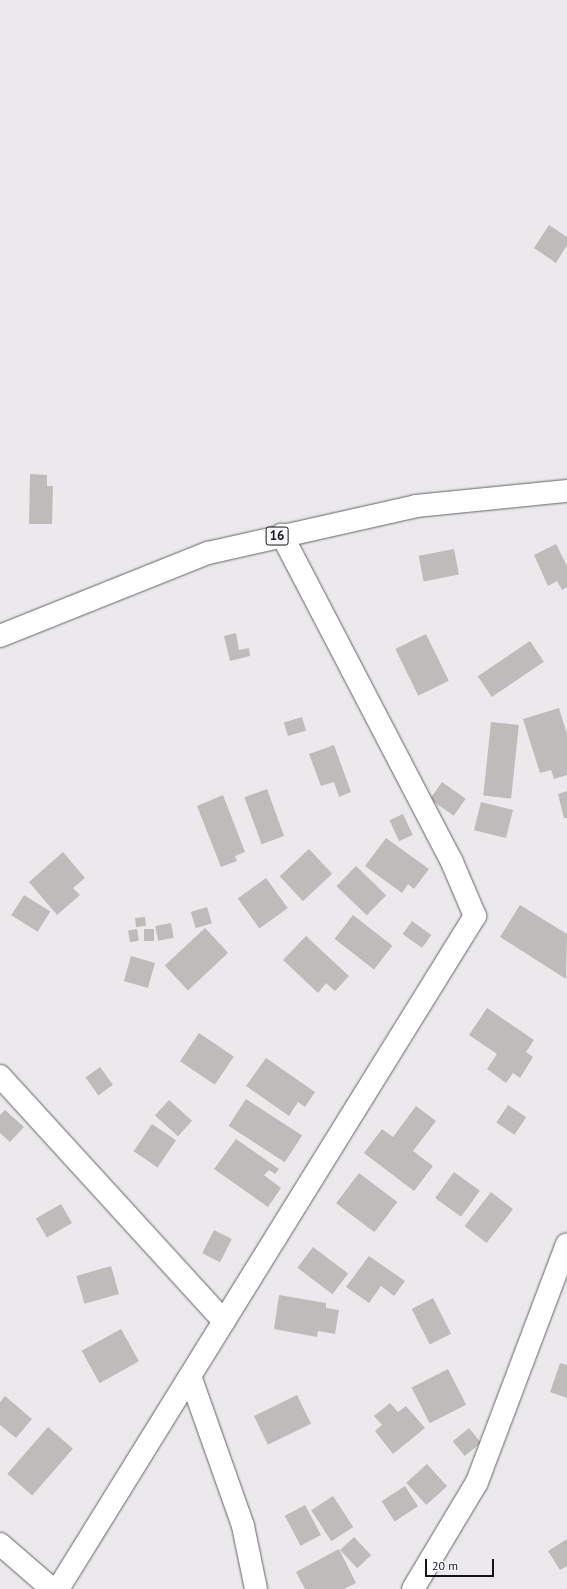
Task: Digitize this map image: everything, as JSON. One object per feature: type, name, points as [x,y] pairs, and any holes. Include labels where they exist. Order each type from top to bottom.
[{"type":"main road","name":"16","points":[[0,636],[208,553],[282,535],[416,506],[567,491]]},
{"type":"main road","points":[[58,1589],[475,916],[452,862],[282,535]]},
{"type":"main road","points":[[0,1076],[224,1321]]},
{"type":"main road","points":[[413,1589],[477,1482],[567,1244]]},
{"type":"main road","points":[[190,1376],[243,1526],[256,1589]]},
{"type":"main road","points":[[0,1544],[52,1589]]},
{"type":"building","points":[[549,225],[567,237],[567,245],[556,263],[534,248]]},
{"type":"building","points":[[30,474],[47,475],[47,486],[53,486],[52,524],[29,524]]},
{"type":"building","points":[[556,544],[567,566],[567,587],[562,590],[557,581],[548,586],[534,555]]},
{"type":"building","points":[[454,549],[459,575],[424,581],[419,556]]},
{"type":"building","points":[[236,633],[239,650],[249,648],[250,656],[230,661],[224,636]]},
{"type":"building","points":[[426,634],[449,681],[418,696],[395,649]]},
{"type":"building","points":[[530,641],[544,662],[492,697],[478,676]]},
{"type":"building","points":[[559,708],[567,734],[567,775],[554,779],[551,770],[540,773],[523,719]]},
{"type":"building","points":[[302,717],[306,730],[288,736],[284,723]]},
{"type":"building","points":[[491,722],[519,725],[511,799],[483,796]]},
{"type":"building","points":[[334,745],[351,792],[339,797],[334,782],[321,786],[309,754]]},
{"type":"building","points":[[442,782],[466,799],[454,816],[430,799]]},
{"type":"building","points":[[267,789],[284,836],[262,844],[244,797]]},
{"type":"building","points":[[567,791],[567,818],[564,818],[558,794]]},
{"type":"building","points":[[223,795],[245,852],[235,856],[237,861],[221,867],[197,806]]},
{"type":"building","points":[[481,802],[513,810],[506,838],[474,830]]},
{"type":"building","points":[[403,814],[413,835],[399,841],[389,820]]},
{"type":"building","points":[[386,838],[429,869],[414,889],[408,884],[402,893],[365,866]]},
{"type":"building","points":[[309,849],[332,874],[303,901],[280,876]]},
{"type":"building","points":[[63,852],[85,878],[73,888],[80,895],[57,915],[29,882]]},
{"type":"building","points":[[356,866],[386,895],[367,915],[337,886]]},
{"type":"building","points":[[266,878],[288,908],[259,929],[238,899]]},
{"type":"building","points":[[24,895],[50,911],[38,932],[11,915]]},
{"type":"building","points":[[520,905],[567,934],[566,979],[500,937]]},
{"type":"building","points":[[207,907],[212,923],[196,928],[191,912]]},
{"type":"building","points":[[353,915],[392,946],[374,969],[335,939]]},
{"type":"building","points":[[145,917],[146,926],[136,927],[135,918]]},
{"type":"building","points":[[412,921],[431,935],[422,948],[403,934]]},
{"type":"building","points":[[171,923],[174,938],[158,941],[155,926]]},
{"type":"building","points":[[205,928],[228,953],[188,990],[165,966]]},
{"type":"building","points":[[137,929],[139,941],[130,942],[128,930]]},
{"type":"building","points":[[144,929],[154,929],[154,941],[144,941]]},
{"type":"building","points":[[306,936],[349,976],[335,991],[326,983],[318,993],[283,960]]},
{"type":"building","points":[[131,956],[155,963],[148,988],[124,981]]},
{"type":"building","points":[[487,1008],[534,1040],[526,1052],[533,1057],[520,1078],[513,1073],[506,1083],[487,1069],[497,1054],[469,1035]]},
{"type":"building","points":[[199,1033],[234,1056],[215,1085],[180,1061]]},
{"type":"building","points":[[266,1058],[315,1092],[305,1107],[298,1102],[289,1116],[246,1086]]},
{"type":"building","points":[[100,1067],[113,1085],[98,1095],[85,1078]]},
{"type":"building","points":[[246,1099],[302,1135],[285,1162],[229,1126]]},
{"type":"building","points":[[169,1100],[192,1121],[178,1136],[155,1116]]},
{"type":"building","points":[[508,1105],[526,1117],[514,1135],[496,1122]]},
{"type":"building","points":[[416,1106],[436,1121],[413,1151],[433,1166],[414,1191],[364,1153],[382,1129],[393,1137]]},
{"type":"building","points":[[5,1110],[24,1127],[10,1142],[0,1133],[0,1115]]},
{"type":"building","points":[[152,1124],[176,1140],[158,1168],[134,1151]]},
{"type":"building","points":[[236,1139],[279,1169],[275,1174],[269,1170],[264,1175],[281,1188],[268,1207],[214,1169]]},
{"type":"building","points":[[454,1172],[480,1191],[461,1217],[435,1198]]},
{"type":"building","points":[[359,1173],[397,1202],[374,1232],[336,1203]]},
{"type":"building","points":[[491,1192],[513,1209],[487,1243],[465,1226]]},
{"type":"building","points":[[61,1204],[72,1223],[47,1238],[36,1218]]},
{"type":"building","points":[[214,1230],[232,1239],[220,1262],[202,1253]]},
{"type":"building","points":[[313,1247],[348,1273],[332,1294],[297,1268]]},
{"type":"building","points":[[369,1256],[405,1281],[394,1296],[381,1286],[369,1303],[346,1287]]},
{"type":"building","points":[[111,1266],[119,1294],[84,1304],[76,1276]]},
{"type":"building","points":[[279,1295],[326,1303],[326,1308],[339,1310],[335,1334],[318,1331],[317,1337],[274,1329]]},
{"type":"building","points":[[433,1298],[451,1334],[430,1345],[412,1309]]},
{"type":"building","points":[[121,1329],[139,1361],[100,1383],[82,1351]]},
{"type":"building","points":[[560,1363],[567,1365],[567,1398],[550,1392]]},
{"type":"building","points":[[448,1369],[466,1405],[430,1423],[411,1388]]},
{"type":"building","points":[[297,1395],[311,1424],[268,1445],[254,1416]]},
{"type":"building","points":[[5,1396],[32,1419],[16,1438],[0,1425],[0,1402]]},
{"type":"building","points":[[390,1403],[398,1412],[406,1406],[425,1428],[393,1454],[375,1431],[382,1425],[374,1416]]},
{"type":"building","points":[[48,1427],[73,1449],[32,1495],[7,1474]]},
{"type":"building","points":[[469,1428],[481,1443],[465,1456],[453,1441]]},
{"type":"building","points":[[427,1464],[447,1486],[426,1505],[406,1483]]},
{"type":"building","points":[[405,1486],[418,1506],[395,1521],[382,1501]]},
{"type":"building","points":[[333,1496],[353,1527],[331,1541],[311,1510]]},
{"type":"building","points":[[305,1505],[321,1535],[301,1546],[285,1516]]},
{"type":"building","points":[[354,1537],[371,1555],[357,1568],[340,1550]]},
{"type":"building","points":[[567,1539],[567,1566],[560,1570],[548,1551]]},
{"type":"building","points":[[339,1549],[356,1583],[344,1589],[305,1589],[296,1572]]}]
